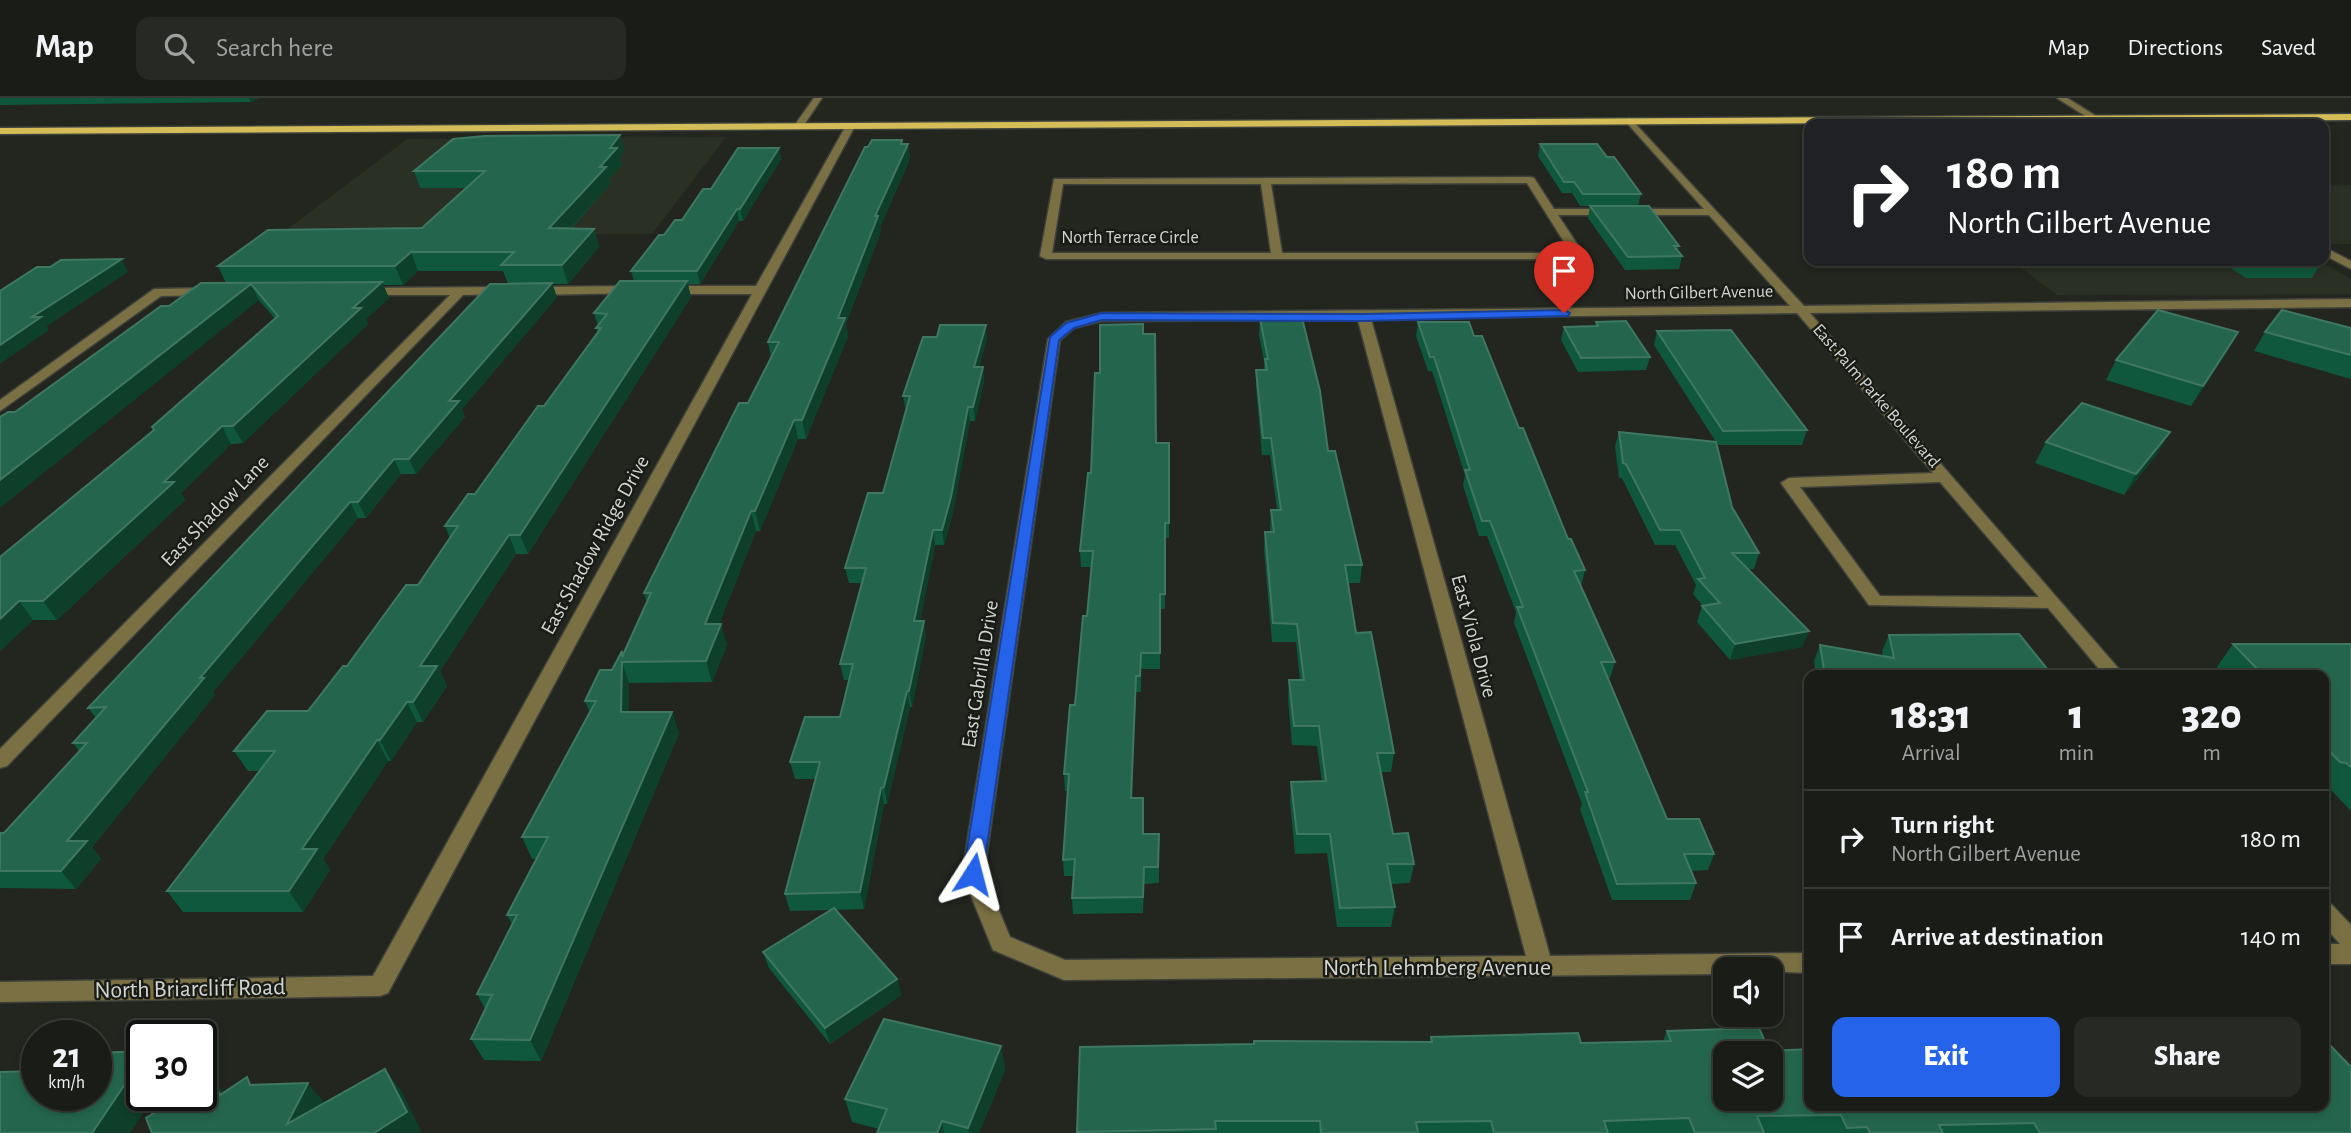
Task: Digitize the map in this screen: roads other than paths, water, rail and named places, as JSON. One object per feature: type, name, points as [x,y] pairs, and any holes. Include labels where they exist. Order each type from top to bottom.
[{"type":"main road","points":[[1939,119],[2351,117]]},
{"type":"main road","points":[[0,131],[1804,120]]},
{"type":"street","points":[[799,126],[818,98]]},
{"type":"street","points":[[2061,98],[2094,118]]},
{"type":"street","name":"East Palm Parke Boulevard","points":[[1630,121],[1800,308],[2111,670]]},
{"type":"street","name":"East Shadow Ridge Drive","points":[[380,986],[850,126]]},
{"type":"street","name":"North Terrace Circle","points":[[1530,180],[1579,256],[1046,256],[1058,181],[1266,181],[1530,180]]},
{"type":"street","points":[[1266,181],[1277,255]]},
{"type":"street","points":[[1550,212],[1712,212]]},
{"type":"street","points":[[2329,253],[2351,266]]},
{"type":"street","points":[[354,292],[760,290]]},
{"type":"street","name":"East Shadow Lane","points":[[0,761],[460,291]]},
{"type":"street","points":[[0,407],[158,292],[223,292]]},
{"type":"street","name":"North Gilbert Avenue","points":[[1054,339],[1070,325],[1102,317],[1364,318],[1800,308],[2351,303]]},
{"type":"street","name":"East Viola Drive","points":[[1364,318],[1541,967]]},
{"type":"street","name":"East Gabrilla Drive","points":[[1054,339],[973,874],[1001,943],[1064,970]]},
{"type":"street","points":[[1947,477],[1789,483],[1875,601],[2051,603]]},
{"type":"street","points":[[2329,917],[2351,942]]},
{"type":"street","points":[[2329,954],[2351,954]]},
{"type":"street","name":"North Lehmberg Avenue","points":[[1064,970],[1804,963]]},
{"type":"street","name":"North Briarcliff Road","points":[[0,992],[380,986]]}]
